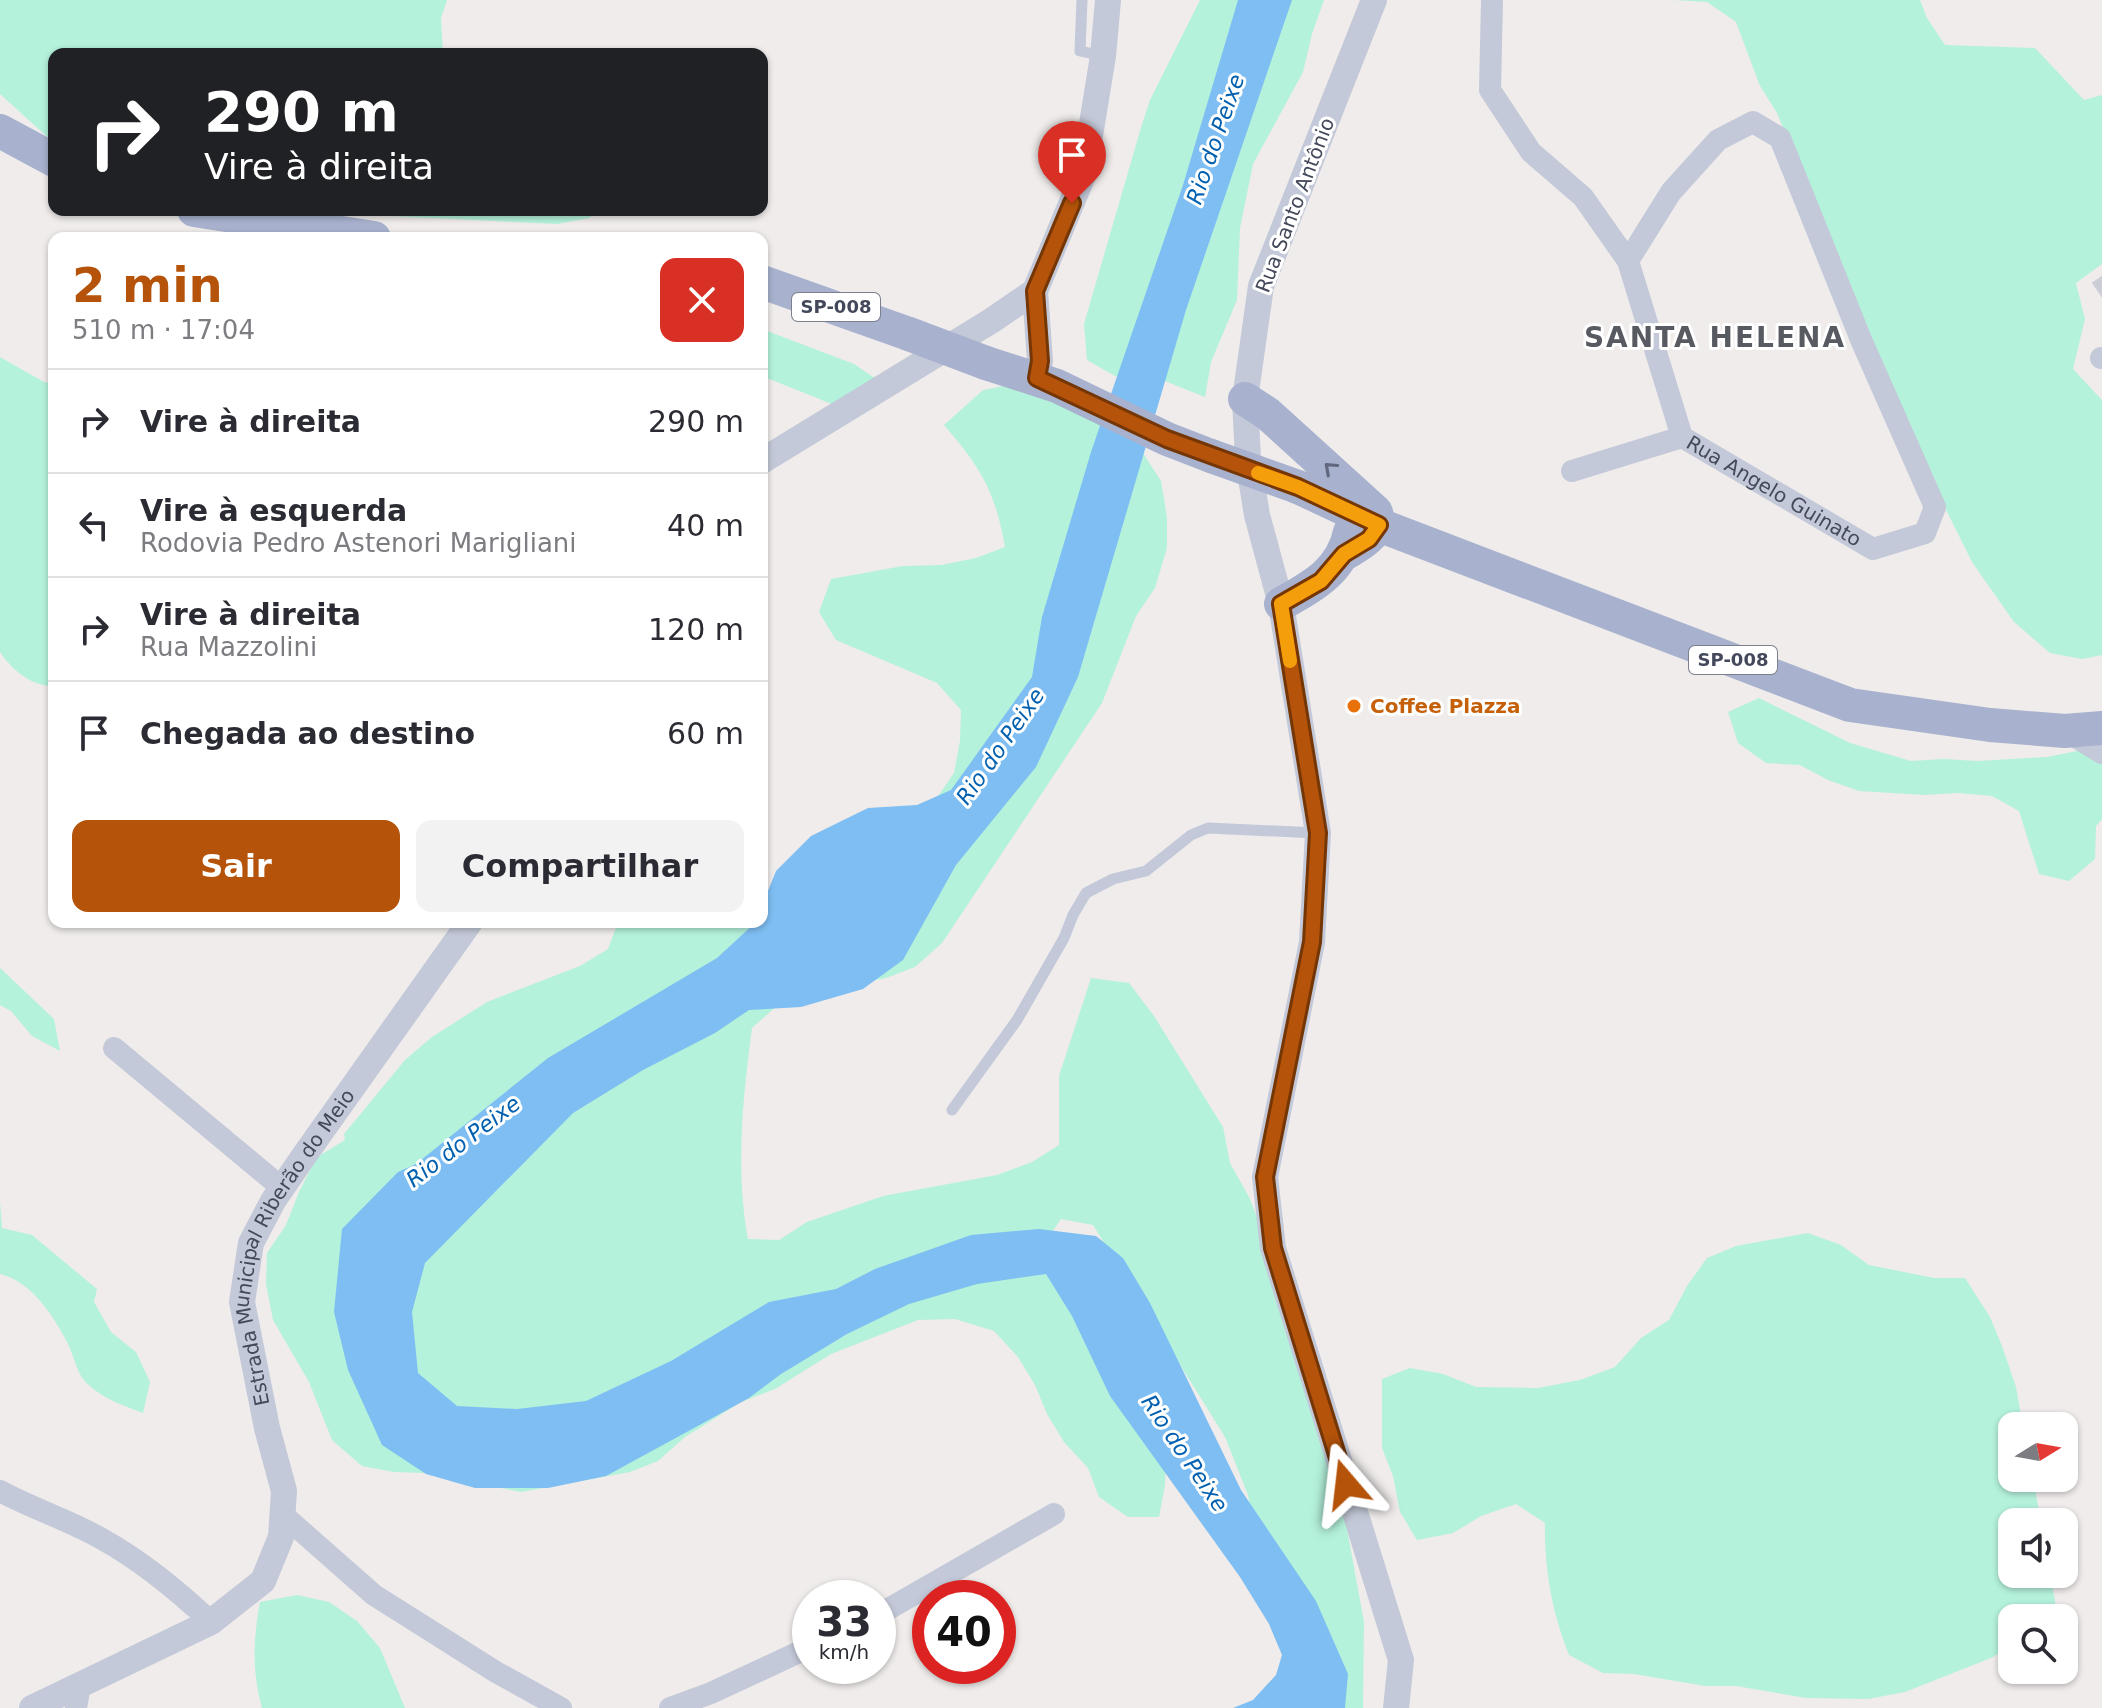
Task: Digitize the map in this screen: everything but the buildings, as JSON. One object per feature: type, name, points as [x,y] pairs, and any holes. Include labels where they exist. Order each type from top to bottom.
[{"type":"main road","points":[[0,131],[48,157]]},
{"type":"main road","points":[[233,216],[335,232]]},
{"type":"main road","name":"SP-008","points":[[768,284],[1047,382],[1167,439],[1298,487],[1366,519],[1850,705],[1961,722],[2065,731],[2102,728]]},
{"type":"main road","points":[[1245,399],[1268,414],[1376,512],[1366,519],[1344,554],[1321,581],[1281,604]]},
{"type":"street","points":[[1047,382],[1040,361],[1035,291],[1084,173],[1103,56],[1108,0]]},
{"type":"street","name":"Rua Santo Antônio","points":[[1374,0],[1261,286],[1245,399],[1248,460],[1257,515],[1281,604],[1318,833],[1312,942],[1265,1177],[1273,1248],[1401,1660],[1396,1708]]},
{"type":"street","name":"Rua Angelo Guinato","points":[[1492,0],[1490,90],[1531,152],[1583,197],[1628,261],[1682,437],[1873,549],[1925,533],[1935,507],[1862,342],[1780,138],[1753,122],[1718,140],[1671,192],[1628,261]]},
{"type":"street","points":[[768,457],[1035,291]]},
{"type":"street","points":[[1572,471],[1682,437]]},
{"type":"street","points":[[2065,731],[2102,753]]},
{"type":"street","name":"Estrada Municipal Riberão do Meio","points":[[32,1708],[78,1696],[211,1622],[263,1581],[281,1537],[284,1491],[267,1428],[242,1302],[251,1243],[282,1188],[466,928]]},
{"type":"street","points":[[114,1048],[282,1188]]},
{"type":"street","points":[[0,1491],[102,1539],[177,1590],[211,1622]]},
{"type":"street","points":[[282,1514],[374,1595],[496,1672],[561,1708]]},
{"type":"street","points":[[896,1605],[1054,1514]]},
{"type":"street","points":[[670,1708],[711,1693],[792,1655]]},
{"type":"lane","points":[[1082,0],[1080,51],[1103,56]]},
{"type":"lane","points":[[952,1110],[1017,1020],[1086,893],[1113,879],[1146,871],[1191,835],[1208,828],[1318,833]]},
{"type":"green space","points":[[0,0],[447,0],[441,18],[443,48],[48,48],[48,138],[0,94]]},
{"type":"green space","points":[[1200,0],[1324,0],[1303,72],[1253,164],[1240,228],[1237,300],[1211,362],[1205,397],[1147,374],[1115,376],[1087,360],[1084,324],[1150,100]]},
{"type":"green space","points":[[1674,0],[1920,0],[1927,18],[1945,45],[2035,48],[2084,100],[2102,95],[2102,264],[2076,283],[2085,319],[2073,369],[2102,400],[2102,655],[2082,659],[2050,653],[2014,622],[1972,562],[1853,323],[1789,142],[1777,113],[1760,86],[1736,22],[1707,2]]},
{"type":"green space","points":[[391,216],[592,216],[557,224]]},
{"type":"green space","points":[[768,331],[854,364],[882,383],[844,409],[768,378]]},
{"type":"green space","points":[[0,357],[48,383],[48,686],[23,676],[0,652]]},
{"type":"green space","points":[[1025,382],[1058,395],[1143,453],[1161,481],[1167,517],[1167,548],[1155,588],[1136,616],[1102,703],[942,943],[915,967],[886,978],[808,993],[779,1004],[752,1028],[743,1107],[741,1160],[748,1239],[779,1240],[807,1222],[883,1196],[997,1175],[1032,1162],[1059,1145],[1059,1076],[1091,978],[1129,983],[1154,1016],[1223,1127],[1230,1163],[1249,1197],[1318,1370],[1364,1622],[1363,1708],[1236,1708],[1295,1685],[1254,1531],[1248,1495],[1225,1437],[1093,1225],[1061,1219],[1041,1248],[1166,1454],[1165,1485],[1159,1517],[1128,1517],[1099,1497],[1088,1468],[1064,1442],[1018,1357],[994,1331],[955,1319],[918,1320],[831,1354],[775,1389],[741,1402],[685,1437],[658,1461],[630,1472],[521,1492],[425,1473],[394,1472],[362,1466],[332,1440],[309,1382],[273,1320],[266,1284],[267,1253],[286,1225],[317,1157],[345,1140],[344,1134],[405,1060],[432,1037],[487,1002],[580,966],[608,949],[616,928],[768,928],[768,918],[771,925],[934,802],[954,773],[960,741],[961,710],[937,683],[836,640],[819,612],[831,579],[903,566],[941,565],[976,558],[1005,547],[985,481],[944,425],[983,390]]},
{"type":"green space","points":[[1759,698],[1850,743],[1911,761],[2047,757],[2102,746],[2102,819],[2096,826],[2095,859],[2069,881],[2039,874],[2019,811],[1992,796],[1859,791],[1828,780],[1800,765],[1766,763],[1738,743],[1728,712]]},
{"type":"green space","points":[[0,968],[54,1019],[60,1051],[32,1036],[11,1011],[0,1005]]},
{"type":"green space","points":[[0,1202],[2,1228],[32,1235],[97,1289],[94,1302],[111,1332],[136,1352],[150,1382],[143,1413],[111,1400],[89,1385],[83,1379],[49,1311],[22,1284],[0,1274]]},
{"type":"green space","points":[[1808,1233],[1841,1245],[1869,1265],[1934,1278],[1965,1278],[1990,1317],[2016,1387],[2020,1412],[1998,1412],[1998,1492],[2036,1492],[2038,1508],[1998,1508],[1998,1588],[2053,1588],[2056,1604],[1998,1604],[1998,1654],[1905,1692],[1868,1699],[1806,1698],[1736,1686],[1705,1686],[1634,1674],[1603,1673],[1569,1655],[1550,1590],[1545,1523],[1516,1504],[1481,1516],[1453,1533],[1417,1540],[1400,1512],[1393,1476],[1382,1448],[1382,1379],[1410,1368],[1443,1374],[1476,1387],[1538,1388],[1580,1380],[1615,1367],[1641,1338],[1669,1320],[1687,1286],[1707,1258],[1736,1246]]},
{"type":"green space","points":[[297,1595],[329,1602],[357,1621],[380,1648],[405,1708],[262,1708],[256,1681],[255,1655],[260,1602]]},
{"type":"water","name":"Rio do Peixe","points":[[1238,0],[1292,0],[1186,310],[1078,677],[1036,767],[956,865],[903,960],[863,989],[801,1007],[749,1010],[715,1033],[643,1070],[573,1113],[425,1263],[412,1312],[418,1373],[457,1406],[517,1409],[586,1401],[671,1361],[769,1302],[836,1289],[875,1269],[971,1235],[1039,1229],[1096,1236],[1123,1258],[1150,1303],[1241,1490],[1316,1601],[1348,1674],[1345,1708],[1233,1708],[1253,1700],[1276,1675],[1282,1655],[1269,1624],[1240,1577],[1110,1396],[1072,1316],[1046,1274],[977,1284],[909,1304],[847,1334],[781,1374],[749,1398],[606,1476],[548,1488],[475,1488],[426,1474],[382,1445],[348,1370],[334,1312],[342,1229],[398,1172],[416,1164],[548,1058],[717,958],[750,928],[768,928],[768,891],[776,871],[811,836],[868,808],[917,805],[951,790],[1032,677],[1042,617],[1091,452],[1183,185]]},
{"type":"slow traffic","points":[[1258,473],[1298,487],[1379,525],[1369,539],[1344,554],[1321,581],[1281,604],[1290,661]]},
{"type":"place","name":"Coffee Plazza","points":[[1354,706]]},
{"type":"district","name":"SANTA HELENA","points":[[1715,337]]},
{"type":"route","points":[[1072,203],[1035,291],[1040,361],[1037,378],[1167,439],[1298,487],[1379,525],[1369,539],[1344,554],[1321,581],[1281,604],[1318,833],[1312,942],[1265,1177],[1273,1248],[1346,1484]]}]
